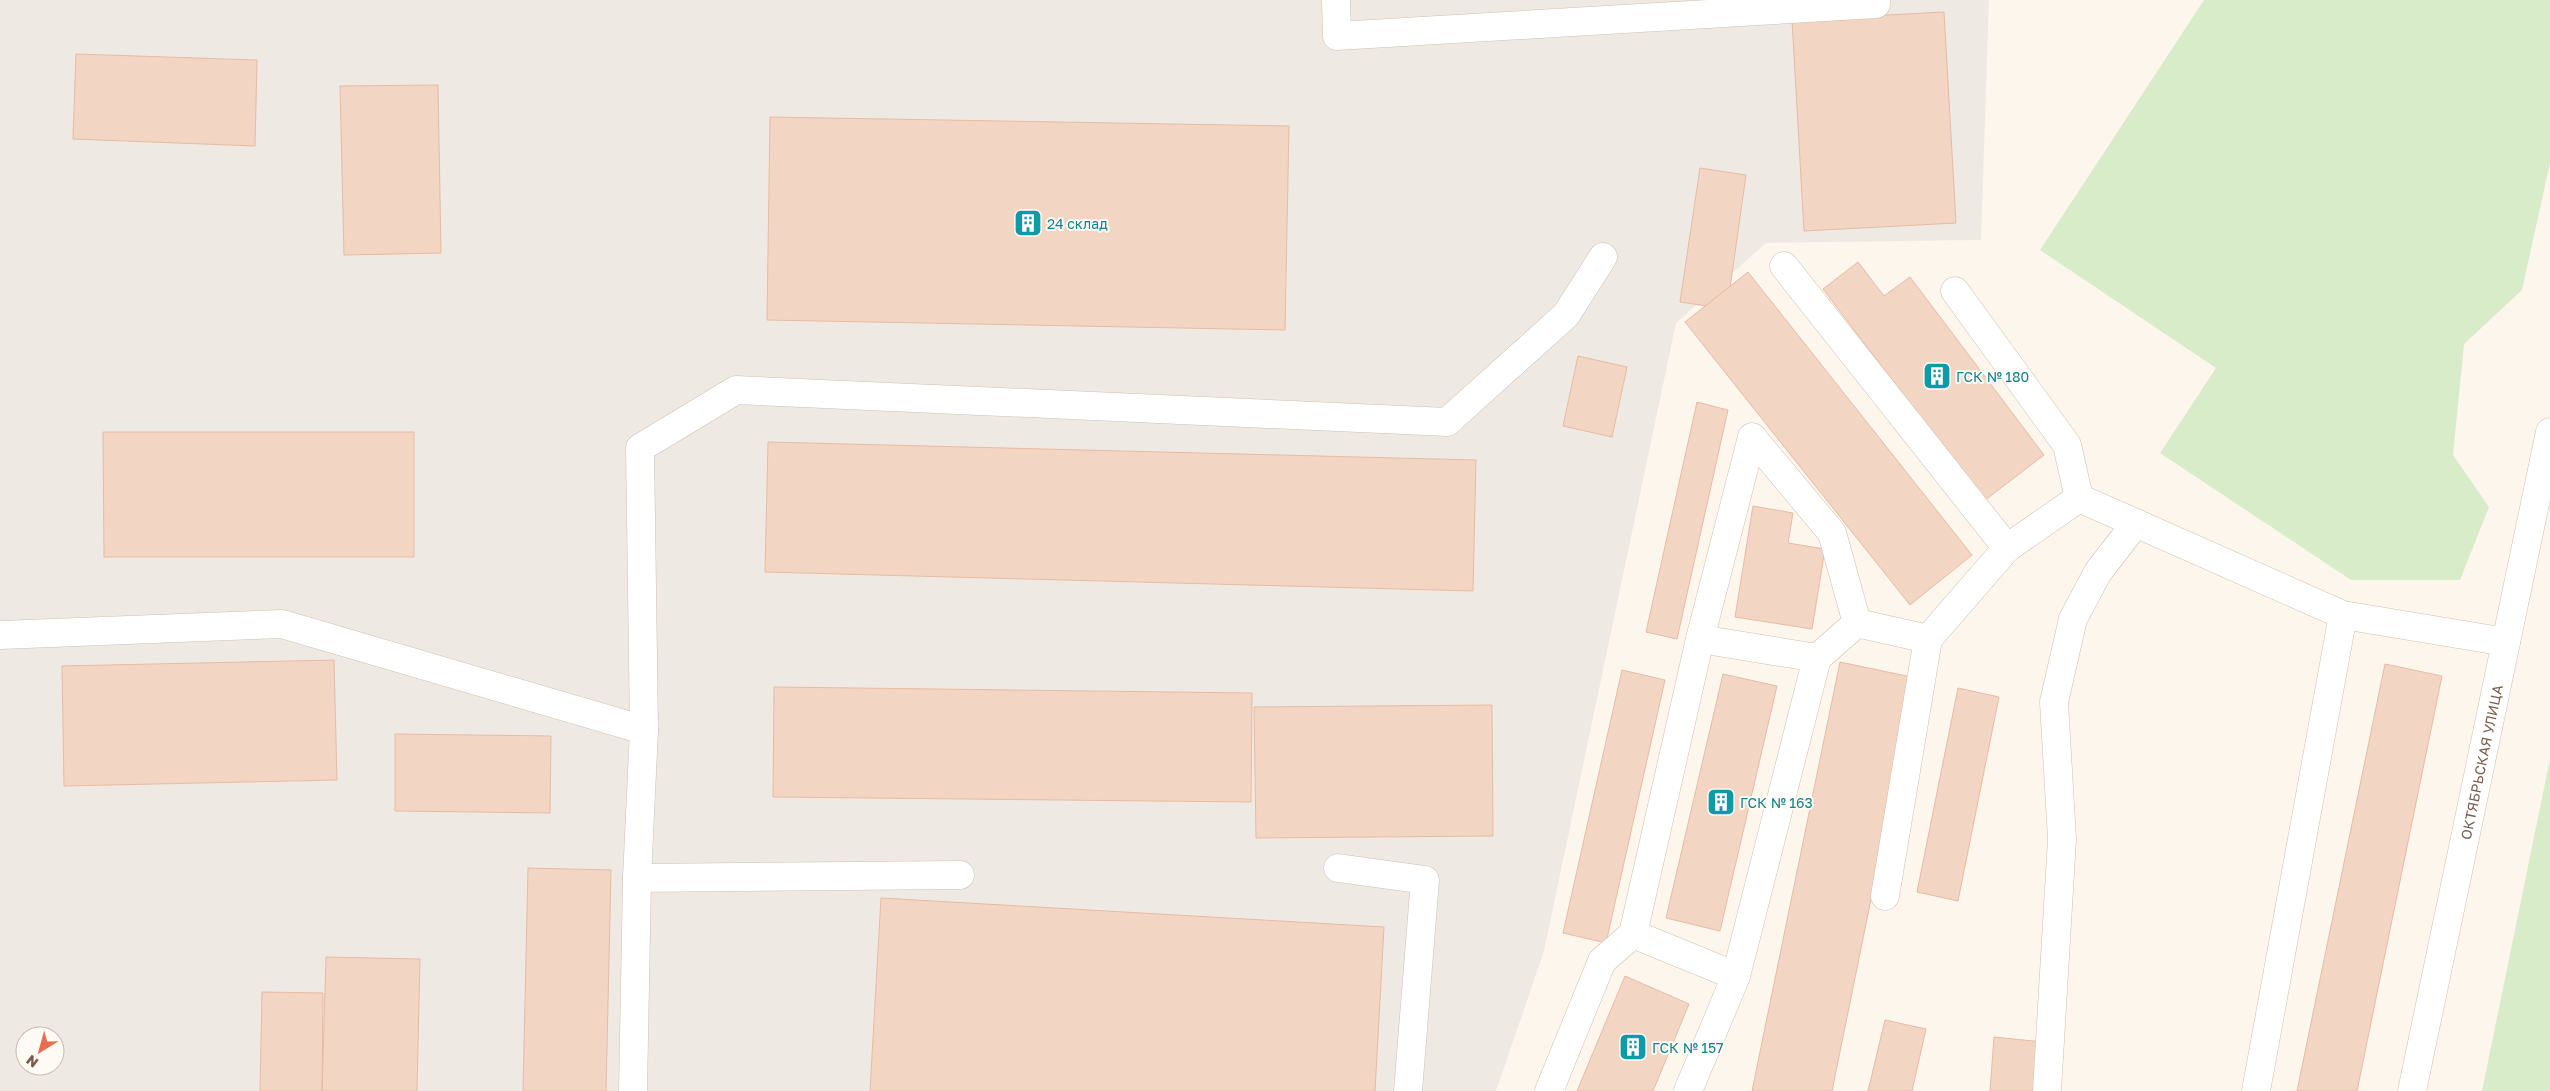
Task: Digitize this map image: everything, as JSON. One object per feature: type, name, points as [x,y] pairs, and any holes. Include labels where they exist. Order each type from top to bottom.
[{"type":"street","points":[[1336,0],[1338,36],[1876,4],[1876,0]]},
{"type":"street","points":[[633,1091],[637,878],[644,730],[640,448],[736,390],[1447,422],[1566,315],[1603,257]]},
{"type":"street","points":[[1784,266],[2007,548]]},
{"type":"street","points":[[1955,292],[2067,445],[2079,498]]},
{"type":"street","name":"ОКТЯБРЬСКАЯ УЛИЦА","points":[[2412,1091],[2550,432]]},
{"type":"street","points":[[1549,1091],[1602,961],[1633,934],[1700,639],[1752,438],[1832,533],[1857,623]]},
{"type":"street","points":[[1886,896],[1928,639],[2007,548],[2079,498]]},
{"type":"street","points":[[2079,498],[2343,615],[2506,642]]},
{"type":"street","points":[[2047,1091],[2062,838],[2054,702],[2073,619],[2098,572],[2136,523]]},
{"type":"street","points":[[2256,1091],[2343,615]]},
{"type":"street","points":[[1857,623],[1928,639]]},
{"type":"street","points":[[1688,1091],[1736,976],[1816,658],[1857,623]]},
{"type":"street","points":[[0,635],[282,624],[644,730]]},
{"type":"street","points":[[1700,639],[1816,658]]},
{"type":"street","points":[[1338,868],[1425,880],[1408,1091]]},
{"type":"street","points":[[637,878],[960,875]]},
{"type":"street","points":[[1633,934],[1736,976]]},
{"type":"shaded area","points":[[0,0],[1989,0],[1981,240],[1766,243],[1676,323],[1544,951],[1496,1091],[0,1091]]},
{"type":"green space","points":[[2204,0],[2550,0],[2550,163],[2522,290],[2464,344],[2453,455],[2489,507],[2460,580],[2351,580],[2160,453],[2216,368],[2040,250]]},
{"type":"green space","points":[[2550,759],[2550,1091],[2482,1091]]},
{"type":"building","points":[[1944,12],[1956,223],[1804,231],[1792,20]]},
{"type":"building","points":[[76,54],[257,60],[255,146],[73,139]]},
{"type":"building","points":[[438,85],[441,253],[344,255],[340,86]]},
{"type":"building","name":"24 склад","points":[[770,117],[1289,126],[1285,330],[767,320]]},
{"type":"building","points":[[1700,168],[1746,175],[1727,309],[1680,302]]},
{"type":"building","name":"ГСК № 180","points":[[1858,262],[1884,296],[1910,277],[2044,455],[1984,501],[1823,289]]},
{"type":"building","points":[[1748,272],[1972,555],[1910,605],[1685,322]]},
{"type":"building","points":[[1578,356],[1627,367],[1612,437],[1563,426]]},
{"type":"building","points":[[1697,402],[1728,410],[1677,639],[1646,632]]},
{"type":"building","points":[[103,432],[414,432],[414,557],[104,557]]},
{"type":"building","points":[[768,442],[1476,460],[1473,591],[765,572]]},
{"type":"building","points":[[1753,506],[1793,513],[1788,543],[1825,549],[1812,629],[1735,617]]},
{"type":"building","points":[[334,660],[337,780],[64,786],[62,666]]},
{"type":"building","points":[[1840,662],[1916,678],[1832,1091],[1752,1091]]},
{"type":"building","points":[[2385,664],[2442,676],[2357,1091],[2297,1091]]},
{"type":"building","points":[[1622,670],[1665,680],[1606,943],[1563,933]]},
{"type":"building","name":"ГСК № 163","points":[[1723,674],[1777,686],[1720,931],[1666,918]]},
{"type":"building","points":[[774,687],[1252,693],[1251,802],[773,797]]},
{"type":"building","points":[[1958,688],[1999,697],[1958,901],[1917,892]]},
{"type":"building","points":[[1492,705],[1493,836],[1256,838],[1254,707]]},
{"type":"building","points":[[395,734],[551,736],[550,813],[395,811]]},
{"type":"building","points":[[528,868],[611,870],[606,1091],[523,1091]]},
{"type":"building","points":[[881,898],[1384,927],[1375,1091],[870,1091]]},
{"type":"building","points":[[326,957],[420,959],[417,1091],[322,1091]]},
{"type":"building","name":"ГСК № 157","points":[[1625,976],[1689,1004],[1653,1091],[1577,1091]]},
{"type":"building","points":[[262,992],[323,993],[322,1091],[260,1091]]},
{"type":"building","points":[[1885,1020],[1926,1029],[1912,1091],[1868,1091]]},
{"type":"building","points":[[1994,1037],[2043,1042],[2040,1091],[1990,1091]]},
{"type":"place","name":"24 склад","points":[[1028,223]]},
{"type":"place","name":"ГСК № 180","points":[[1937,376]]},
{"type":"place","name":"ГСК № 163","points":[[1721,802]]},
{"type":"place","name":"ГСК № 157","points":[[1633,1047]]}]
